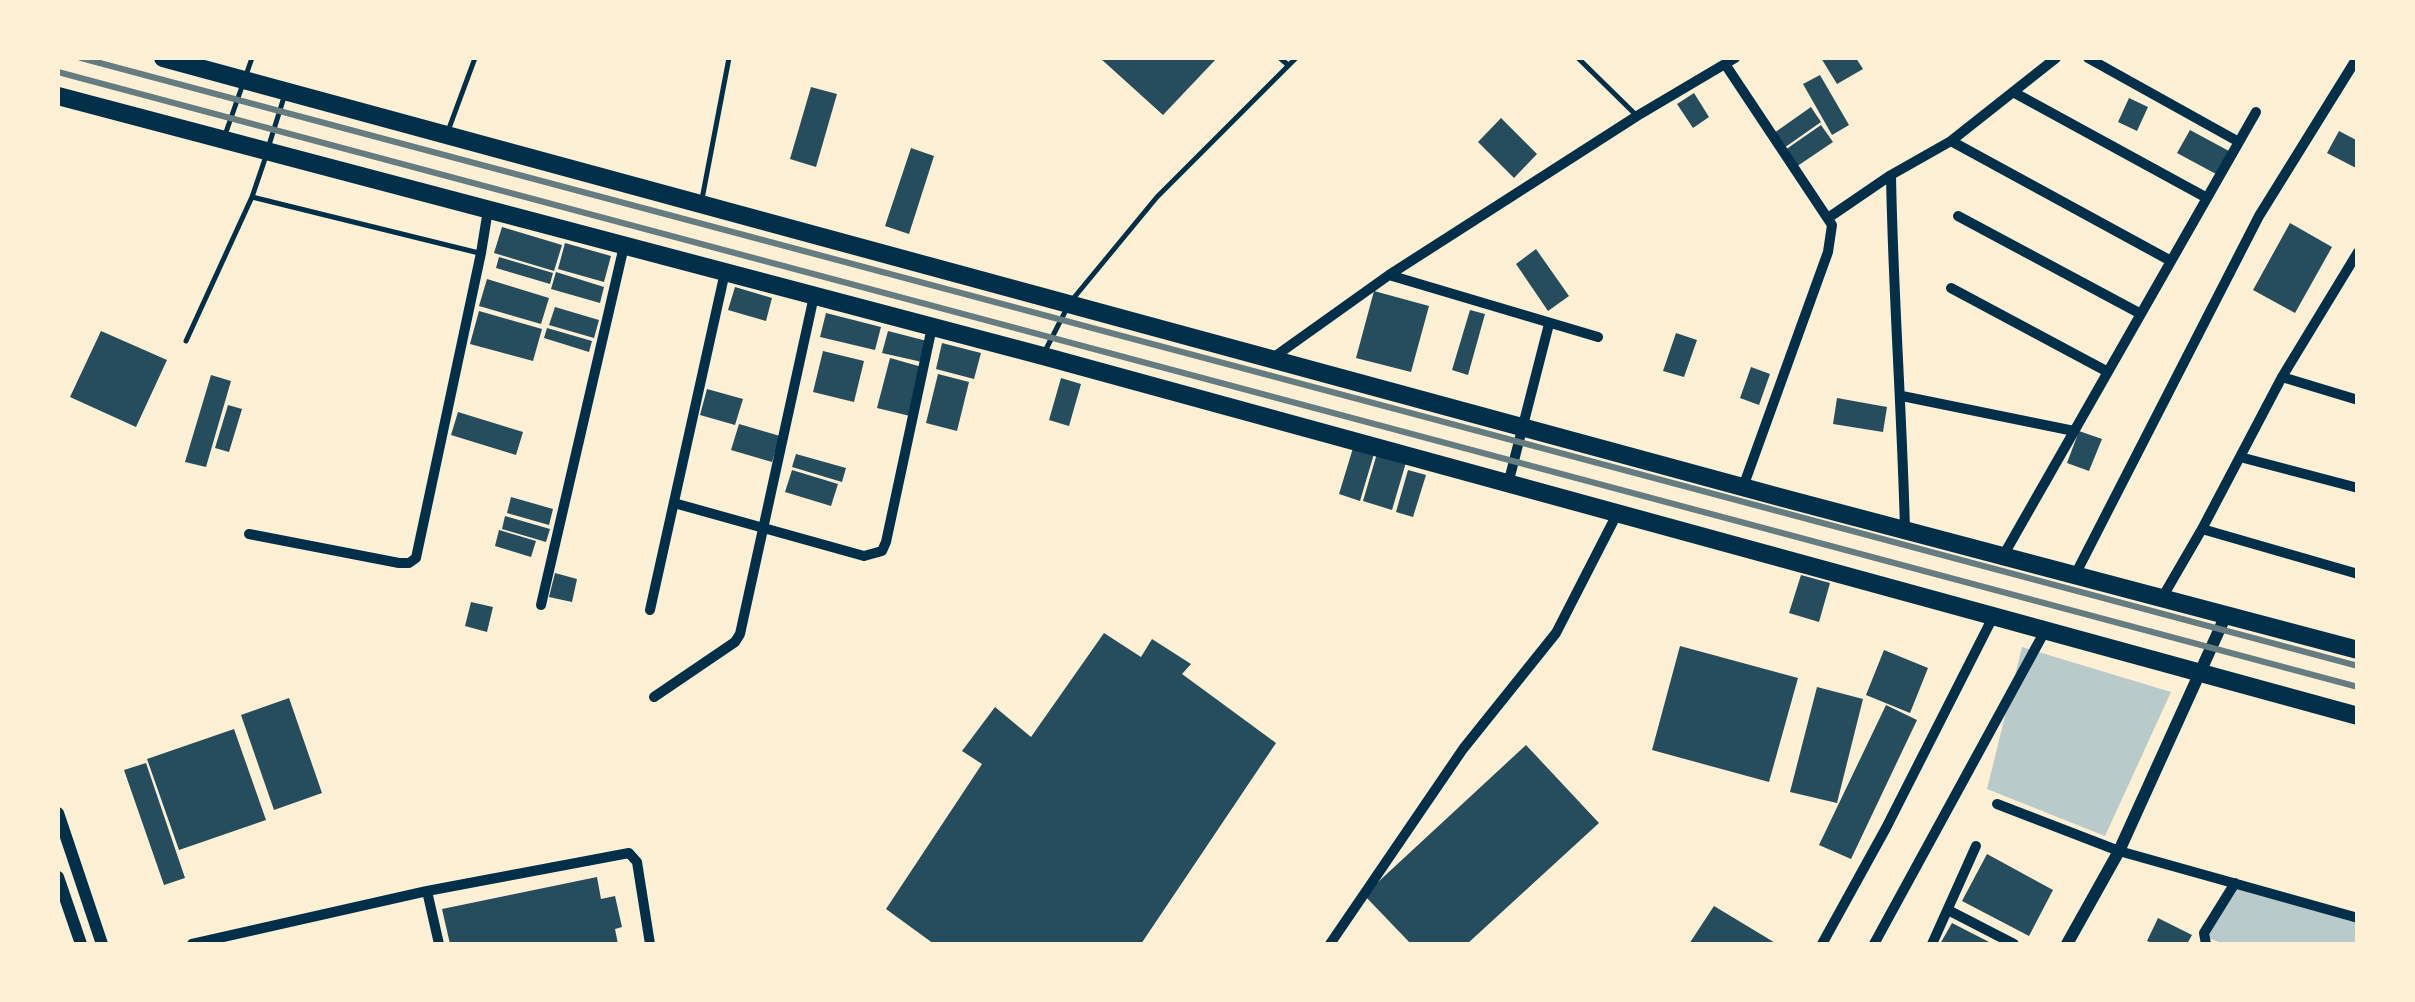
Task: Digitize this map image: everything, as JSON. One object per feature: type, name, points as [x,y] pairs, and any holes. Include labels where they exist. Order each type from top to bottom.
[{"type":"highway","points":[[163,58],[2358,650]]},
{"type":"highway","points":[[58,96],[1043,356],[2358,716]]},
{"type":"street","points":[[1828,218],[1891,175],[1951,141],[2056,58]]},
{"type":"street","points":[[2088,58],[2239,142]]},
{"type":"street","points":[[2075,575],[2259,216],[2357,58]]},
{"type":"street","points":[[1274,357],[1389,275],[1730,61],[1832,225],[1828,252],[1742,486]]},
{"type":"street","points":[[2013,92],[2207,198]]},
{"type":"street","points":[[2003,556],[2256,112]]},
{"type":"street","points":[[1951,141],[2171,261]]},
{"type":"street","points":[[1891,175],[1904,530]]},
{"type":"street","points":[[248,534],[398,563],[416,558],[488,210]]},
{"type":"street","points":[[1958,216],[2141,314]]},
{"type":"street","points":[[541,604],[624,246]]},
{"type":"street","points":[[2162,598],[2282,377],[2358,252]]},
{"type":"street","points":[[650,610],[726,272]]},
{"type":"street","points":[[1389,275],[1598,337]]},
{"type":"street","points":[[1951,288],[2108,372]]},
{"type":"street","points":[[654,697],[735,642],[745,621],[814,296]]},
{"type":"street","points":[[1508,484],[1549,324]]},
{"type":"street","points":[[674,503],[864,556],[882,551],[932,327]]},
{"type":"street","points":[[2282,377],[2358,400]]},
{"type":"street","points":[[1902,396],[2074,431]]},
{"type":"street","points":[[2240,456],[2358,488]]},
{"type":"street","points":[[1330,944],[1464,750],[1556,633],[1618,514]]},
{"type":"street","points":[[2202,529],[2358,574]]},
{"type":"street","points":[[1822,944],[1994,615]]},
{"type":"street","points":[[2067,944],[2119,851],[2226,615]]},
{"type":"street","points":[[1874,944],[2046,630]]},
{"type":"street","points":[[1997,804],[2119,851],[2358,918]]},
{"type":"street","points":[[58,813],[102,944]]},
{"type":"street","points":[[1932,944],[1976,846]]},
{"type":"street","points":[[192,944],[426,891],[628,853],[637,862],[650,944]]},
{"type":"street","points":[[58,877],[80,944]]},
{"type":"street","points":[[2206,944],[2204,933],[2235,883]]},
{"type":"street","points":[[426,891],[439,944]]},
{"type":"street","points":[[1948,910],[2014,944]]},
{"type":"lane","points":[[224,140],[252,58]]},
{"type":"lane","points":[[447,134],[475,58]]},
{"type":"lane","points":[[701,202],[729,58]]},
{"type":"lane","points":[[1280,58],[1288,65]]},
{"type":"lane","points":[[1043,356],[1071,302],[1157,197],[1296,58]]},
{"type":"lane","points":[[1578,58],[1637,116]]},
{"type":"lane","points":[[186,341],[252,197],[286,90]]},
{"type":"lane","points":[[252,197],[482,253]]},
{"type":"shaded area","points":[[2022,647],[2171,692],[2105,836],[1987,789]]},
{"type":"shaded area","points":[[2237,888],[2357,922],[2357,944],[2223,944],[2207,937]]},
{"type":"building","points":[[1100,58],[1217,58],[1163,115]]},
{"type":"building","points":[[1821,58],[1856,58],[1863,69],[1837,84]]},
{"type":"building","points":[[1820,75],[1849,125],[1832,135],[1803,84]]},
{"type":"building","points":[[811,87],[837,94],[816,167],[790,159]]},
{"type":"building","points":[[1694,93],[1709,117],[1693,128],[1677,104]]},
{"type":"building","points":[[2129,98],[2148,107],[2137,131],[2118,122]]},
{"type":"building","points":[[1811,107],[1821,122],[1784,148],[1774,133]]},
{"type":"building","points":[[1501,118],[1537,154],[1514,178],[1478,142]]},
{"type":"building","points":[[1821,125],[1833,142],[1796,167],[1785,150]]},
{"type":"building","points":[[2190,130],[2229,151],[2216,174],[2177,153]]},
{"type":"building","points":[[2339,131],[2358,141],[2358,169],[2327,153]]},
{"type":"building","points":[[911,148],[934,156],[909,234],[885,226]]},
{"type":"building","points":[[2290,223],[2332,247],[2295,313],[2253,290]]},
{"type":"building","points":[[502,227],[562,245],[554,271],[494,253]]},
{"type":"building","points":[[565,243],[611,256],[604,282],[558,269]]},
{"type":"building","points":[[1536,249],[1569,296],[1548,311],[1516,264]]},
{"type":"building","points":[[499,257],[553,273],[550,284],[496,268]]},
{"type":"building","points":[[556,272],[604,287],[600,303],[551,289]]},
{"type":"building","points":[[487,279],[549,298],[541,324],[479,306]]},
{"type":"building","points":[[735,287],[772,298],[766,321],[728,310]]},
{"type":"building","points":[[1374,291],[1429,306],[1411,372],[1356,358]]},
{"type":"building","points":[[555,307],[599,320],[594,338],[549,325]]},
{"type":"building","points":[[1470,310],[1485,314],[1468,375],[1452,370]]},
{"type":"building","points":[[479,311],[542,329],[533,361],[470,344]]},
{"type":"building","points":[[826,313],[881,327],[875,350],[820,337]]},
{"type":"building","points":[[547,328],[592,341],[589,352],[544,338]]},
{"type":"building","points":[[101,331],[167,360],[136,427],[70,397]]},
{"type":"building","points":[[888,331],[927,341],[922,362],[882,353]]},
{"type":"building","points":[[1676,333],[1697,340],[1684,377],[1663,371]]},
{"type":"building","points":[[942,343],[981,353],[974,379],[936,369]]},
{"type":"building","points":[[823,351],[864,361],[854,402],[813,392]]},
{"type":"building","points":[[890,358],[922,367],[910,416],[877,408]]},
{"type":"building","points":[[1751,367],[1770,374],[1759,405],[1740,398]]},
{"type":"building","points":[[938,374],[969,382],[957,431],[926,423]]},
{"type":"building","points":[[211,375],[231,381],[206,467],[185,462]]},
{"type":"building","points":[[1061,378],[1081,384],[1069,426],[1049,420]]},
{"type":"building","points":[[707,389],[743,399],[735,425],[700,415]]},
{"type":"building","points":[[1837,398],[1887,407],[1883,432],[1833,424]]},
{"type":"building","points":[[228,405],[242,409],[229,452],[215,448]]},
{"type":"building","points":[[458,412],[523,432],[516,455],[451,435]]},
{"type":"building","points":[[739,424],[780,436],[772,462],[731,450]]},
{"type":"building","points":[[2079,431],[2102,439],[2089,471],[2067,463]]},
{"type":"building","points":[[1353,448],[1374,454],[1360,501],[1339,494]]},
{"type":"building","points":[[1378,450],[1407,459],[1392,510],[1363,501]]},
{"type":"building","points":[[796,454],[846,468],[842,482],[792,467]]},
{"type":"building","points":[[792,470],[838,484],[831,506],[785,492]]},
{"type":"building","points":[[1408,470],[1426,475],[1413,517],[1396,512]]},
{"type":"building","points":[[511,497],[553,509],[549,525],[507,513]]},
{"type":"building","points":[[505,516],[550,529],[546,542],[502,529]]},
{"type":"building","points":[[499,530],[536,541],[531,557],[495,546]]},
{"type":"building","points":[[555,573],[577,579],[572,602],[549,597]]},
{"type":"building","points":[[1801,575],[1830,583],[1819,622],[1789,613]]},
{"type":"building","points":[[471,602],[493,607],[487,632],[465,626]]},
{"type":"building","points":[[1104,633],[1141,657],[1152,639],[1191,664],[1182,674],[1276,743],[1141,944],[934,944],[886,909],[982,764],[962,751],[995,707],[1031,737]]},
{"type":"building","points":[[1680,646],[1798,678],[1769,782],[1652,750]]},
{"type":"building","points":[[1884,650],[1928,668],[1910,713],[1866,695]]},
{"type":"building","points":[[1817,687],[1863,699],[1837,803],[1790,792]]},
{"type":"building","points":[[289,698],[322,793],[274,810],[241,715]]},
{"type":"building","points":[[1886,705],[1917,720],[1851,859],[1819,845]]},
{"type":"building","points":[[234,729],[266,820],[179,850],[147,759]]},
{"type":"building","points":[[1526,745],[1599,823],[1467,944],[1411,944],[1364,895]]},
{"type":"building","points":[[146,763],[185,878],[164,885],[124,770]]},
{"type":"building","points":[[1987,854],[2053,890],[2029,936],[1962,901]]},
{"type":"building","points":[[597,877],[601,899],[615,896],[622,927],[615,929],[618,944],[450,944],[442,909]]},
{"type":"building","points":[[1714,906],[1777,944],[1689,944]]},
{"type":"building","points":[[2158,918],[2192,935],[2187,944],[2147,941]]},
{"type":"building","points":[[1952,923],[1993,944],[1940,944]]},
{"type":"railway","points":[[81,58],[2358,666]]},
{"type":"railway","points":[[58,72],[2358,687]]}]
